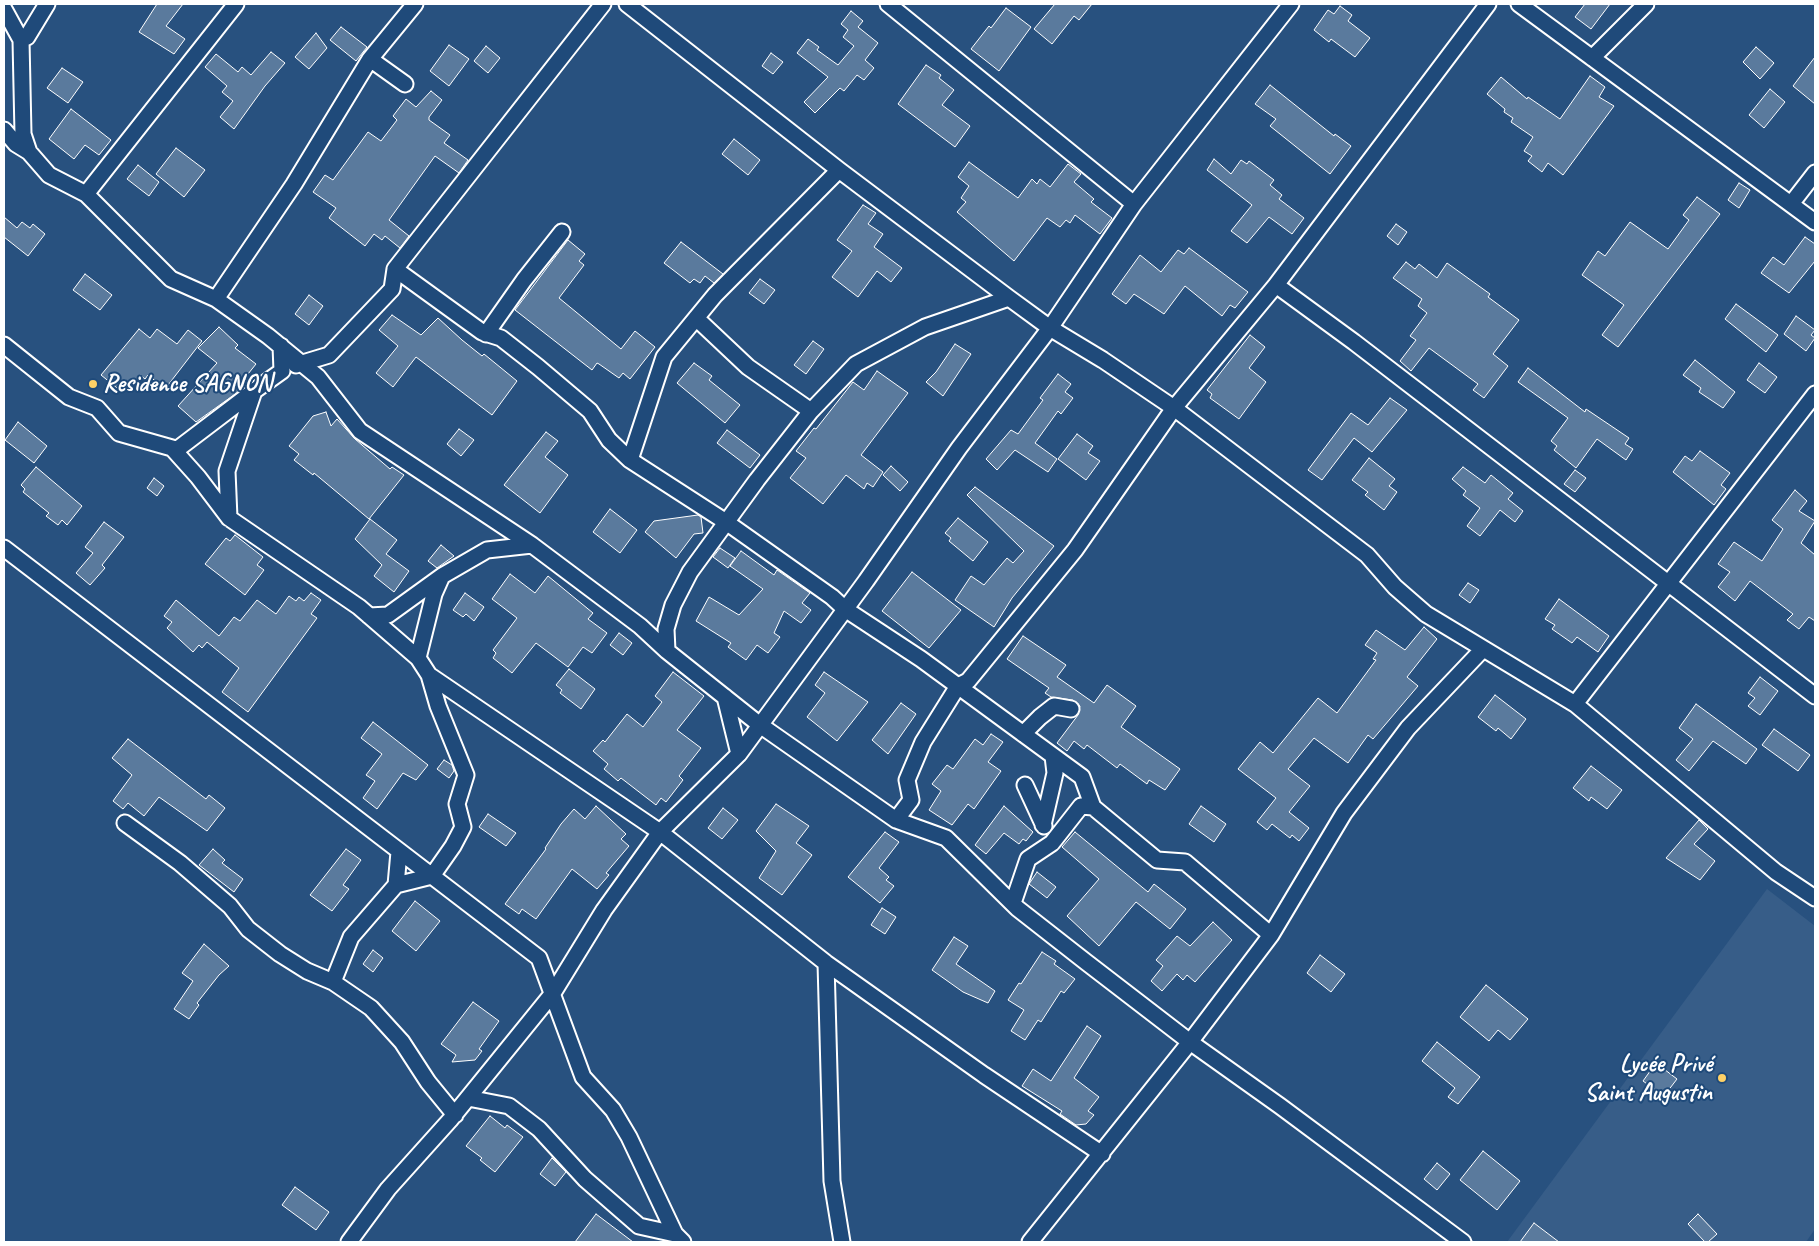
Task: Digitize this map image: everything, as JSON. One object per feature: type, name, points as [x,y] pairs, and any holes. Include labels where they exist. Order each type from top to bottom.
[{"type":"street","points":[[21,40],[27,37],[47,4]]},
{"type":"street","points":[[86,194],[236,4]]},
{"type":"street","points":[[216,299],[298,178],[370,59],[415,4]]},
{"type":"street","points":[[175,451],[282,371],[329,355],[392,289],[395,269],[603,4]]},
{"type":"street","points":[[627,4],[839,170],[1009,298],[1050,328],[1104,360],[1174,408],[1368,555],[1395,587],[1426,614],[1574,704],[1776,872],[1815,898]]},
{"type":"street","points":[[888,4],[1134,204]]},
{"type":"street","points":[[349,1242],[388,1189],[455,1114],[553,993],[604,910],[660,832],[739,754],[959,448],[1050,328],[1134,204],[1291,4]]},
{"type":"street","points":[[896,820],[912,800],[907,780],[923,742],[958,686],[968,681],[1075,550],[1174,408],[1276,285],[1488,4]]},
{"type":"street","points":[[1519,4],[1815,222]]},
{"type":"street","points":[[1592,58],[1646,4]]},
{"type":"street","points":[[4,9],[21,40],[23,134],[29,152]]},
{"type":"street","points":[[370,59],[405,84]]},
{"type":"street","points":[[4,130],[16,144],[29,152],[48,175],[86,194],[171,279],[216,299],[302,363],[318,377],[360,431],[532,545],[640,626],[667,651],[760,725],[896,820],[946,838],[1013,903],[1190,1042],[1280,1106],[1463,1242]]},
{"type":"street","points":[[630,460],[664,357],[715,295],[839,170]]},
{"type":"street","points":[[1791,204],[1815,173]]},
{"type":"street","points":[[486,334],[524,280],[562,232]]},
{"type":"street","points":[[395,269],[486,334],[502,338],[590,411],[610,440],[630,460],[726,522],[832,597],[845,609],[958,686],[1082,777],[1093,807],[1157,860],[1185,862],[1271,935]]},
{"type":"street","points":[[1276,285],[1362,348],[1815,696]]},
{"type":"street","points":[[667,651],[666,629],[672,605],[690,572],[811,411],[856,364],[925,327],[1009,298]]},
{"type":"street","points":[[696,318],[748,367],[811,411]]},
{"type":"street","points":[[4,345],[69,397],[97,408],[119,433],[172,448],[230,518],[359,606],[418,658],[428,675],[438,706],[466,775],[457,804],[463,827],[453,846],[432,876],[396,885],[351,937],[333,982]]},
{"type":"street","points":[[281,346],[282,371]]},
{"type":"street","points":[[230,518],[227,471],[254,391]]},
{"type":"street","points":[[1574,704],[1815,394]]},
{"type":"street","points":[[369,616],[388,615],[442,576],[488,550],[532,545]]},
{"type":"street","points":[[4,548],[540,958],[583,1077],[613,1110],[629,1137],[679,1238]]},
{"type":"street","points":[[418,658],[434,594],[442,576]]},
{"type":"street","points":[[1030,1242],[1190,1042],[1271,935],[1344,814],[1408,728],[1482,648]]},
{"type":"street","points":[[428,675],[660,832],[826,963],[984,1075],[1102,1154]]},
{"type":"street","points":[[725,697],[739,754]]},
{"type":"street","points":[[1023,734],[1054,706],[1071,709]]},
{"type":"street","points":[[1043,825],[1055,773],[1054,756]]},
{"type":"street","points":[[1026,785],[1052,844]]},
{"type":"street","points":[[1013,903],[1028,859],[1052,844],[1081,806],[1093,807]]},
{"type":"street","points":[[125,823],[230,906],[248,928],[280,954],[307,971],[333,982],[371,1008],[402,1042],[428,1082],[455,1114]]},
{"type":"street","points":[[396,885],[399,852]]},
{"type":"street","points":[[826,963],[832,1181],[842,1242]]},
{"type":"street","points":[[468,1098],[509,1106],[538,1129],[585,1178],[638,1226],[679,1238]]},
{"type":"shaded area","name":"Lycée Privé Saint Augustin","points":[[1767,889],[1815,926],[1815,1229],[1806,1242],[1507,1242]]},
{"type":"building","points":[[157,4],[183,4],[166,26],[185,39],[174,54],[139,32]]},
{"type":"building","points":[[1055,4],[1092,4],[1079,20],[1074,16],[1052,44],[1034,29]]},
{"type":"building","points":[[1585,4],[1610,4],[1591,29],[1575,17]]},
{"type":"building","points":[[1340,6],[1352,15],[1348,21],[1370,38],[1355,57],[1331,39],[1329,42],[1314,30],[1328,10],[1334,14]]},
{"type":"building","points":[[1006,8],[1031,27],[999,71],[971,49],[989,26],[991,28]]},
{"type":"building","points":[[851,11],[863,21],[858,27],[878,43],[865,60],[874,68],[864,80],[857,75],[844,91],[840,88],[815,113],[804,102],[828,77],[797,53],[808,39],[819,47],[817,50],[838,65],[854,46],[843,37],[848,30],[841,24]]},
{"type":"building","points":[[341,27],[367,47],[356,61],[330,40]]},
{"type":"building","points":[[316,33],[327,48],[309,69],[295,57]]},
{"type":"building","points":[[449,45],[469,59],[449,86],[430,71]]},
{"type":"building","points":[[486,46],[500,58],[488,73],[474,61]]},
{"type":"building","points":[[1756,47],[1774,63],[1760,79],[1743,62]]},
{"type":"building","points":[[271,52],[285,63],[265,86],[234,129],[220,117],[233,101],[222,92],[227,86],[205,67],[216,54],[238,72],[242,67],[251,75]]},
{"type":"building","points":[[771,53],[783,62],[773,74],[762,66]]},
{"type":"building","points":[[1815,57],[1815,104],[1793,86]]},
{"type":"building","points":[[926,65],[941,75],[939,78],[954,90],[942,105],[970,126],[955,147],[898,104]]},
{"type":"building","points":[[62,68],[83,82],[68,103],[47,88]]},
{"type":"building","points":[[1590,76],[1605,87],[1599,97],[1614,106],[1563,175],[1548,163],[1542,172],[1528,161],[1532,156],[1524,151],[1533,137],[1511,122],[1513,118],[1504,112],[1505,109],[1487,94],[1501,77],[1527,99],[1528,97],[1560,119]]},
{"type":"building","points":[[1270,85],[1334,136],[1335,134],[1351,146],[1330,174],[1270,126],[1276,119],[1255,104]]},
{"type":"building","points":[[1770,89],[1785,102],[1764,128],[1749,115]]},
{"type":"building","points":[[431,91],[442,100],[429,117],[429,120],[450,135],[444,143],[468,160],[459,173],[435,156],[389,220],[409,236],[400,248],[385,236],[382,240],[374,234],[365,246],[329,218],[336,208],[313,192],[325,175],[333,180],[368,132],[381,141],[397,120],[393,116],[406,99],[416,107]]},
{"type":"building","points":[[71,109],[111,140],[99,155],[85,145],[74,159],[49,139]]},
{"type":"building","points":[[734,139],[760,160],[748,175],[722,154]]},
{"type":"building","points":[[176,148],[205,170],[184,197],[156,174]]},
{"type":"building","points":[[1214,159],[1231,174],[1241,160],[1247,164],[1249,161],[1274,180],[1270,185],[1282,195],[1279,199],[1304,218],[1292,234],[1269,217],[1247,243],[1231,231],[1252,205],[1207,170]]},
{"type":"building","points":[[969,162],[1018,198],[1032,179],[1037,184],[1040,179],[1050,187],[1068,164],[1081,174],[1074,182],[1094,199],[1091,202],[1112,218],[1100,234],[1075,215],[1070,223],[1066,220],[1060,227],[1047,218],[1014,261],[957,212],[966,202],[961,198],[969,186],[958,177]]},
{"type":"building","points":[[138,165],[159,182],[149,196],[127,179]]},
{"type":"building","points":[[1739,183],[1750,190],[1739,208],[1728,200]]},
{"type":"building","points":[[1697,197],[1720,214],[1618,347],[1602,335],[1624,305],[1582,275],[1598,251],[1605,256],[1630,222],[1668,249],[1689,220],[1683,215]]},
{"type":"building","points":[[863,205],[876,213],[868,224],[883,234],[874,247],[902,268],[891,282],[877,271],[858,297],[832,277],[852,251],[837,240]]},
{"type":"building","points":[[4,217],[17,228],[22,222],[30,228],[33,224],[45,234],[28,256],[4,237]]},
{"type":"building","points":[[1396,224],[1407,232],[1398,245],[1387,236]]},
{"type":"building","points":[[1805,237],[1815,244],[1815,261],[1789,293],[1761,273],[1773,257],[1784,265]]},
{"type":"building","points":[[568,240],[585,254],[579,261],[584,265],[559,298],[621,349],[635,331],[655,347],[630,379],[623,373],[619,378],[597,363],[592,370],[515,310]]},
{"type":"building","points":[[681,242],[723,274],[714,283],[705,276],[700,283],[694,279],[690,283],[664,263]]},
{"type":"building","points":[[1189,248],[1248,292],[1235,308],[1230,305],[1222,316],[1185,286],[1164,314],[1134,294],[1126,304],[1112,294],[1140,255],[1161,272],[1178,250],[1184,254]]},
{"type":"building","points":[[1406,262],[1415,269],[1419,264],[1437,278],[1447,263],[1490,294],[1488,297],[1519,320],[1493,354],[1508,366],[1484,398],[1473,390],[1478,384],[1429,348],[1411,371],[1400,361],[1416,340],[1410,336],[1427,313],[1418,306],[1422,299],[1393,278]]},
{"type":"building","points":[[85,274],[112,295],[100,310],[73,290]]},
{"type":"building","points":[[760,279],[775,290],[764,304],[749,293]]},
{"type":"building","points":[[309,295],[323,306],[309,325],[295,314]]},
{"type":"building","points":[[1736,304],[1778,335],[1766,352],[1725,319]]},
{"type":"building","points":[[392,315],[421,335],[438,318],[482,356],[484,354],[517,381],[492,415],[416,357],[393,387],[376,373],[398,346],[379,330]]},
{"type":"building","points":[[1796,316],[1815,330],[1811,335],[1815,338],[1806,351],[1784,334]]},
{"type":"building","points":[[219,327],[238,345],[235,348],[256,364],[240,384],[243,386],[238,392],[196,422],[178,406],[217,363],[198,348]]},
{"type":"building","points":[[139,329],[150,338],[157,329],[177,344],[188,330],[202,341],[165,389],[148,375],[145,379],[140,375],[130,389],[126,386],[122,392],[101,375]]},
{"type":"building","points":[[1250,335],[1265,347],[1249,368],[1266,382],[1239,419],[1210,398],[1212,394],[1207,390]]},
{"type":"building","points":[[813,341],[824,349],[806,374],[794,365]]},
{"type":"building","points":[[955,344],[971,354],[943,396],[926,382],[936,372]]},
{"type":"building","points":[[1695,360],[1735,392],[1723,408],[1699,392],[1701,388],[1683,375]]},
{"type":"building","points":[[694,363],[712,376],[709,380],[740,405],[725,423],[677,383]]},
{"type":"building","points":[[1759,363],[1777,377],[1765,393],[1747,380]]},
{"type":"building","points":[[1528,368],[1585,412],[1586,409],[1629,438],[1625,444],[1633,449],[1626,460],[1597,439],[1576,468],[1554,450],[1557,446],[1551,441],[1568,418],[1518,382]]},
{"type":"building","points":[[877,371],[908,393],[861,455],[883,472],[873,487],[867,483],[864,489],[846,475],[823,504],[790,478],[806,458],[796,451],[853,382],[864,390]]},
{"type":"building","points":[[1058,374],[1071,384],[1065,392],[1073,398],[1061,414],[1058,411],[1035,443],[1057,459],[1048,472],[1015,450],[997,470],[986,459],[1011,430],[1018,434],[1043,400],[1040,398]]},
{"type":"building","points":[[1390,398],[1407,410],[1372,452],[1354,438],[1322,480],[1308,470],[1351,413],[1368,425]]},
{"type":"building","points":[[326,412],[331,426],[337,419],[355,439],[390,469],[392,467],[404,475],[369,519],[314,473],[313,475],[294,460],[299,454],[289,446],[313,416]]},
{"type":"building","points":[[18,422],[47,446],[34,463],[5,440]]},
{"type":"building","points":[[459,429],[474,440],[461,456],[447,444]]},
{"type":"building","points":[[727,430],[760,455],[750,468],[717,443]]},
{"type":"building","points":[[546,432],[558,441],[545,457],[568,475],[540,513],[504,485]]},
{"type":"building","points":[[1077,434],[1093,446],[1088,453],[1100,461],[1086,480],[1058,459]]},
{"type":"building","points":[[1700,451],[1730,473],[1721,485],[1726,489],[1714,505],[1673,472],[1685,456],[1692,461]]},
{"type":"building","points":[[1369,458],[1395,479],[1389,486],[1397,492],[1384,510],[1365,495],[1368,492],[1352,480]]},
{"type":"building","points":[[891,466],[908,482],[900,491],[883,475]]},
{"type":"building","points":[[36,467],[82,506],[67,525],[62,520],[58,525],[46,516],[49,513],[23,492],[25,489],[21,485]]},
{"type":"building","points":[[1463,467],[1485,483],[1491,475],[1513,493],[1508,499],[1523,511],[1515,522],[1500,510],[1480,536],[1467,526],[1480,508],[1463,495],[1466,491],[1452,479]]},
{"type":"building","points":[[1575,470],[1586,478],[1575,492],[1564,484]]},
{"type":"building","points":[[154,478],[164,486],[157,496],[147,488]]},
{"type":"building","points":[[975,487],[1054,546],[1012,598],[994,627],[955,600],[971,576],[984,585],[1007,558],[1013,563],[1024,551],[967,495]]},
{"type":"building","points":[[1795,490],[1807,501],[1799,511],[1815,521],[1801,543],[1815,555],[1815,621],[1809,617],[1799,629],[1787,620],[1793,614],[1750,581],[1735,601],[1718,587],[1730,572],[1718,564],[1734,542],[1762,561],[1783,529],[1772,520]]},
{"type":"building","points":[[610,509],[637,530],[620,553],[593,532]]},
{"type":"building","points":[[698,515],[701,517],[703,533],[694,534],[676,558],[645,532],[654,521]]},
{"type":"building","points":[[958,518],[988,542],[973,561],[949,541],[951,538],[945,533]]},
{"type":"building","points":[[370,519],[397,540],[386,554],[409,571],[394,592],[374,576],[382,565],[355,539]]},
{"type":"building","points":[[104,522],[124,537],[102,565],[105,568],[90,585],[76,573],[93,553],[85,547]]},
{"type":"building","points":[[235,535],[263,557],[257,565],[264,570],[245,595],[205,564],[226,538],[230,541]]},
{"type":"building","points":[[441,545],[454,556],[437,568],[428,561]]},
{"type":"building","points":[[720,548],[735,558],[728,568],[713,557]]},
{"type":"building","points":[[741,551],[774,575],[777,570],[810,593],[802,603],[811,610],[801,623],[784,611],[774,633],[780,637],[768,653],[757,645],[746,660],[728,647],[731,643],[696,621],[709,597],[739,615],[763,589],[730,566]]},
{"type":"building","points":[[912,572],[961,610],[929,648],[882,611]]},
{"type":"building","points":[[510,574],[535,593],[548,576],[593,613],[588,619],[607,633],[592,653],[583,647],[568,667],[536,643],[512,673],[493,658],[496,653],[493,650],[517,618],[492,599]]},
{"type":"building","points":[[1468,583],[1479,590],[1470,603],[1459,595]]},
{"type":"building","points":[[311,593],[321,600],[311,614],[317,618],[248,712],[222,692],[239,668],[207,642],[202,648],[199,645],[193,652],[167,628],[172,622],[164,616],[176,600],[219,636],[234,617],[240,621],[257,600],[276,614],[289,596],[296,601],[299,597],[304,601]]},
{"type":"building","points":[[465,593],[484,607],[474,621],[466,614],[463,617],[453,610]]},
{"type":"building","points":[[1559,599],[1609,636],[1598,652],[1577,637],[1572,643],[1552,629],[1555,625],[1545,619]]},
{"type":"building","points":[[1424,627],[1437,639],[1407,677],[1418,686],[1373,739],[1368,735],[1348,763],[1314,738],[1288,769],[1310,786],[1289,812],[1309,828],[1299,841],[1292,835],[1290,838],[1272,824],[1267,830],[1257,822],[1276,798],[1238,769],[1260,742],[1273,753],[1318,698],[1337,713],[1376,660],[1373,659],[1377,653],[1365,645],[1376,630],[1405,650]]},
{"type":"building","points":[[619,633],[632,643],[623,655],[610,645]]},
{"type":"building","points":[[1023,636],[1066,665],[1057,677],[1094,703],[1107,685],[1136,706],[1121,727],[1180,769],[1165,790],[1149,780],[1147,784],[1120,764],[1117,768],[1087,745],[1084,749],[1074,741],[1067,751],[1057,743],[1078,715],[1080,706],[1073,700],[1051,697],[1045,693],[1049,688],[1007,659]]},
{"type":"building","points":[[569,669],[595,689],[581,709],[560,693],[562,690],[556,685]]},
{"type":"building","points":[[673,672],[704,696],[677,730],[701,748],[679,776],[683,780],[666,802],[661,798],[656,805],[621,778],[618,781],[604,769],[608,764],[593,751],[603,740],[605,742],[627,714],[643,727],[662,702],[655,696]]},
{"type":"building","points":[[824,672],[868,702],[837,741],[807,717],[825,693],[815,685]]},
{"type":"building","points":[[1760,677],[1778,691],[1760,715],[1748,706],[1755,698],[1748,693]]},
{"type":"building","points":[[1495,695],[1526,719],[1511,739],[1498,728],[1496,731],[1478,717]]},
{"type":"building","points":[[901,703],[916,714],[888,754],[872,740]]},
{"type":"building","points":[[1696,704],[1757,749],[1746,764],[1713,741],[1689,771],[1676,760],[1693,739],[1679,728]]},
{"type":"building","points":[[373,722],[428,765],[416,780],[403,773],[377,809],[363,798],[375,781],[366,775],[382,754],[361,738]]},
{"type":"building","points":[[1774,729],[1810,755],[1798,771],[1762,745]]},
{"type":"building","points":[[991,734],[1003,742],[988,762],[1001,771],[974,809],[968,804],[952,825],[929,810],[941,791],[932,784],[947,765],[953,769],[975,739],[983,745]]},
{"type":"building","points":[[128,739],[206,799],[209,795],[225,808],[207,831],[159,797],[144,816],[128,803],[123,809],[113,801],[132,775],[112,758]]},
{"type":"building","points":[[444,760],[452,765],[454,771],[449,778],[437,769]]},
{"type":"building","points":[[1591,766],[1622,790],[1607,809],[1591,797],[1589,801],[1573,788]]},
{"type":"building","points":[[776,804],[809,826],[796,843],[812,855],[782,895],[759,878],[776,851],[756,831]]},
{"type":"building","points":[[596,806],[626,834],[621,839],[629,846],[606,873],[609,875],[597,889],[572,869],[536,919],[522,909],[519,914],[505,904],[546,849],[561,824],[574,809],[585,819]]},
{"type":"building","points":[[1004,806],[1033,832],[1026,841],[1023,839],[1019,844],[1004,833],[986,854],[975,845]]},
{"type":"building","points":[[1201,806],[1226,824],[1214,842],[1189,824]]},
{"type":"building","points":[[723,808],[738,820],[722,839],[708,828]]},
{"type":"building","points":[[488,814],[516,833],[506,846],[479,827]]},
{"type":"building","points":[[1699,820],[1708,829],[1694,844],[1715,861],[1700,880],[1666,858]]},
{"type":"building","points":[[885,832],[899,842],[879,868],[889,877],[886,880],[894,886],[880,903],[848,877]]},
{"type":"building","points":[[1075,832],[1148,892],[1154,884],[1186,909],[1170,929],[1136,902],[1099,946],[1067,916],[1099,879],[1062,847]]},
{"type":"building","points":[[213,849],[225,860],[222,863],[243,879],[234,892],[199,865]]},
{"type":"building","points":[[346,849],[361,860],[343,885],[349,889],[332,911],[310,895]]},
{"type":"building","points":[[1037,872],[1056,887],[1047,898],[1029,884]]},
{"type":"building","points":[[415,901],[440,921],[416,951],[392,931]]},
{"type":"building","points":[[882,908],[896,917],[885,934],[871,925]]},
{"type":"building","points":[[1213,922],[1232,940],[1195,982],[1187,975],[1183,980],[1177,974],[1162,991],[1151,981],[1163,966],[1156,960],[1177,936],[1190,946]]},
{"type":"building","points":[[954,937],[968,946],[956,964],[995,991],[988,1003],[963,992],[932,970]]},
{"type":"building","points":[[204,944],[229,966],[219,975],[197,1003],[199,1005],[189,1019],[174,1009],[193,981],[182,973]]},
{"type":"building","points":[[373,950],[383,958],[373,972],[363,964]]},
{"type":"building","points":[[1042,952],[1056,961],[1054,964],[1075,979],[1064,993],[1061,991],[1041,1022],[1038,1020],[1025,1040],[1011,1031],[1024,1010],[1008,1000]]},
{"type":"building","points":[[1320,955],[1345,974],[1331,992],[1307,973]]},
{"type":"building","points":[[1486,985],[1528,1019],[1510,1040],[1498,1030],[1489,1041],[1460,1017]]},
{"type":"building","points":[[473,1002],[499,1021],[479,1049],[482,1051],[475,1060],[452,1062],[456,1055],[441,1044]]},
{"type":"building","points":[[1087,1026],[1101,1036],[1074,1078],[1099,1097],[1088,1111],[1094,1115],[1086,1124],[1076,1125],[1060,1114],[1062,1111],[1022,1086],[1033,1069],[1051,1081]]},
{"type":"building","points":[[1437,1042],[1480,1077],[1458,1104],[1448,1097],[1455,1088],[1422,1061]]},
{"type":"building","points":[[1656,1063],[1677,1079],[1664,1096],[1643,1081]]},
{"type":"building","points":[[490,1116],[505,1128],[507,1125],[523,1137],[495,1172],[480,1160],[482,1158],[466,1146]]},
{"type":"building","points":[[1483,1151],[1520,1181],[1497,1210],[1460,1180]]},
{"type":"building","points":[[552,1158],[566,1172],[555,1186],[540,1174]]},
{"type":"building","points":[[1437,1163],[1450,1174],[1437,1190],[1424,1179]]},
{"type":"building","points":[[295,1187],[329,1212],[316,1230],[282,1205]]},
{"type":"building","points":[[596,1214],[633,1242],[575,1242]]},
{"type":"building","points":[[1698,1214],[1717,1234],[1708,1242],[1705,1242],[1688,1224]]},
{"type":"building","points":[[1534,1223],[1559,1242],[1520,1242]]},
{"type":"place","name":"Residence SAGNON","points":[[93,384]]},
{"type":"place","name":"Lycée Privé Saint Augustin","points":[[1722,1078]]}]
